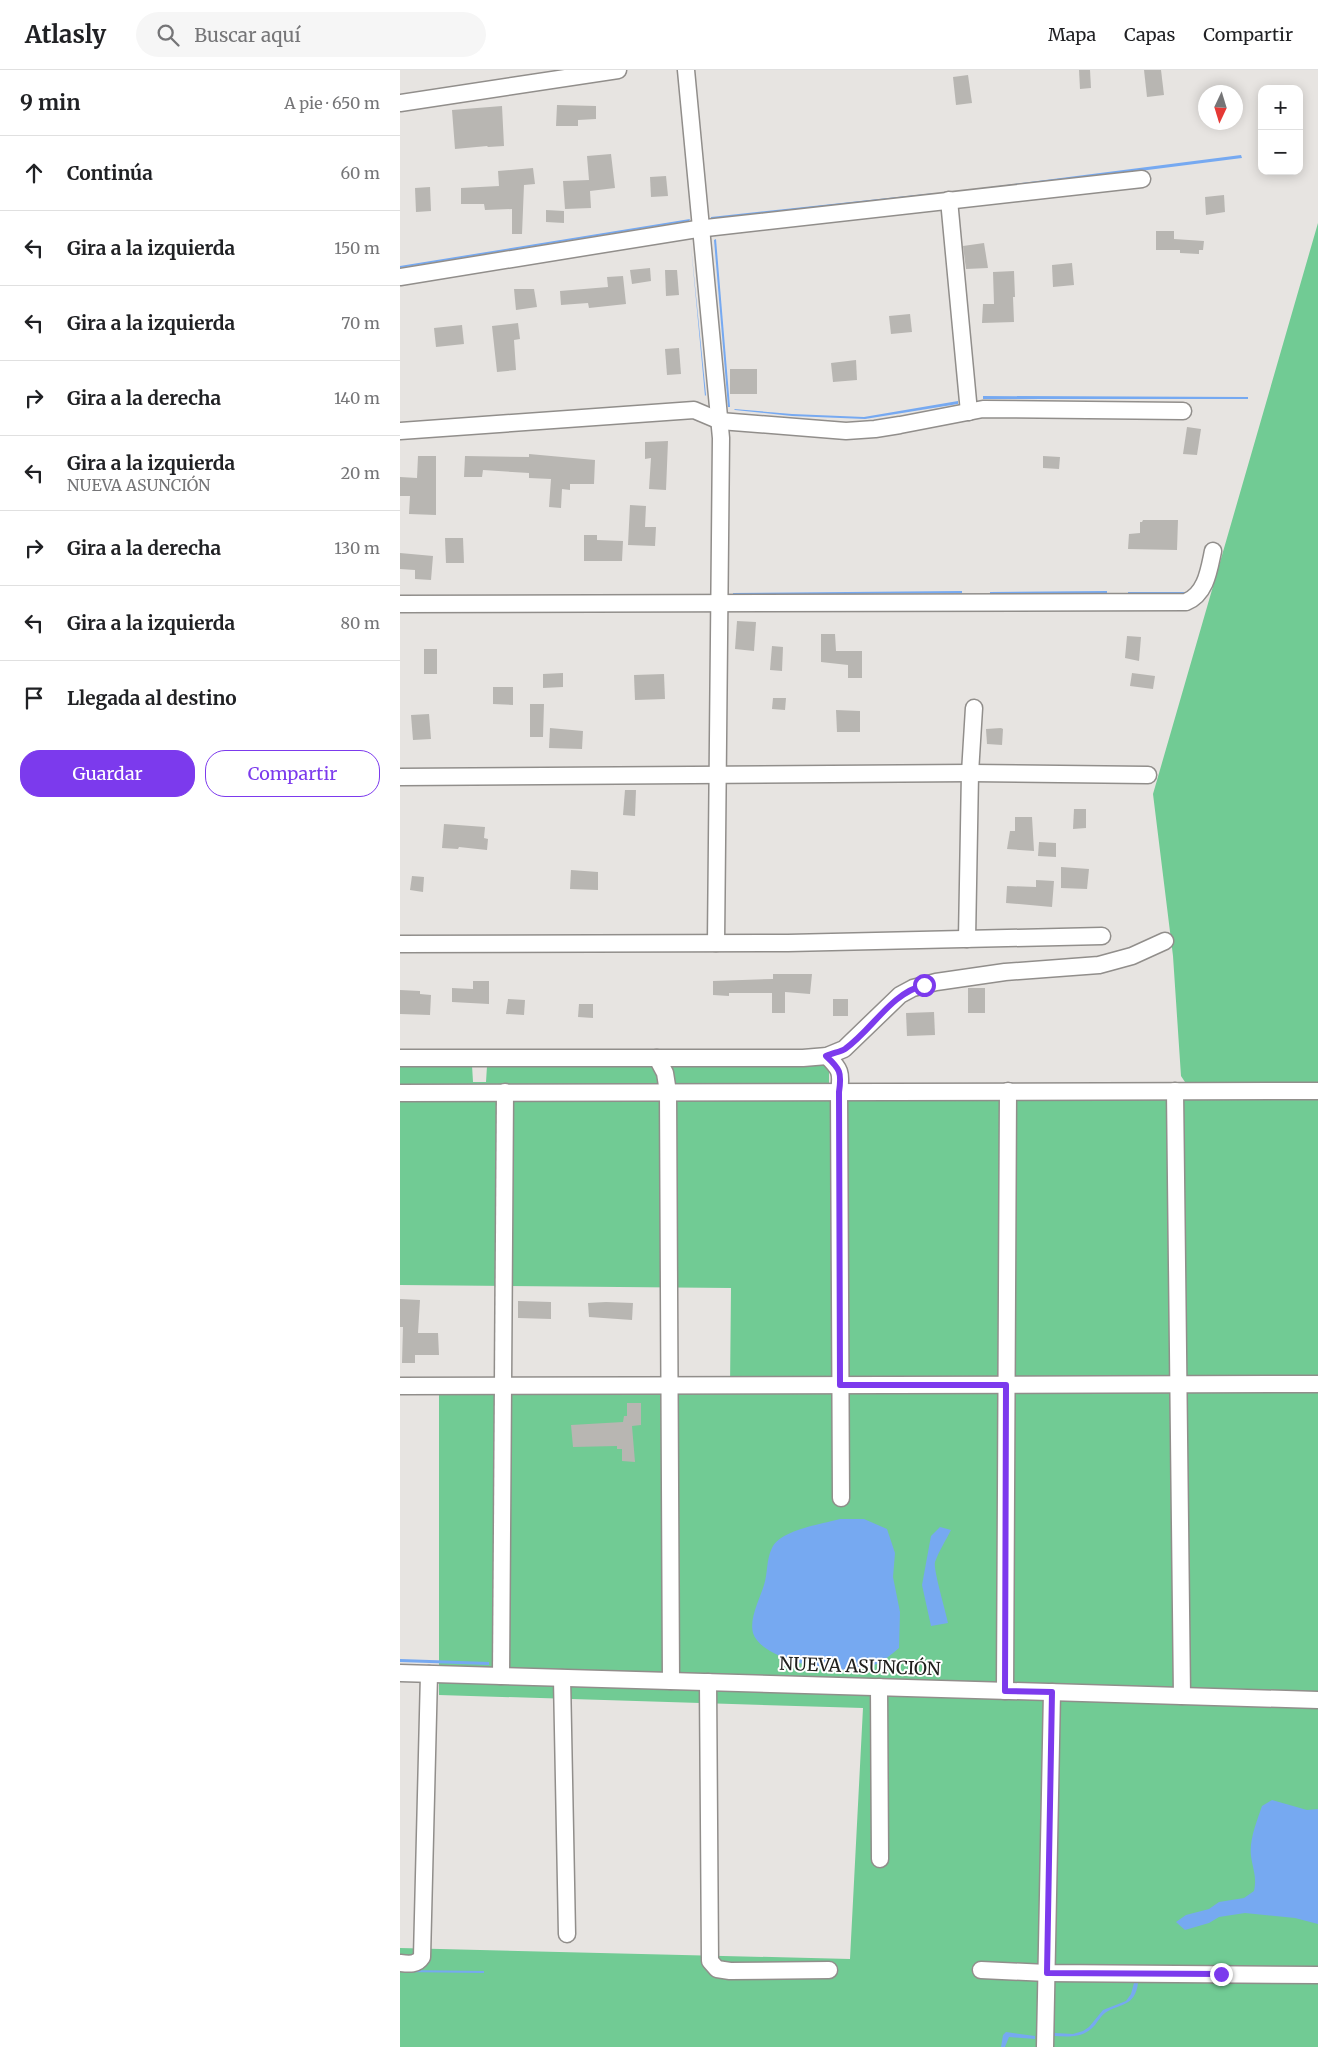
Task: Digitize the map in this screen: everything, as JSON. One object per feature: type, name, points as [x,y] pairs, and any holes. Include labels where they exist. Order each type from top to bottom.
[{"type":"street","points":[[400,103],[618,70]]},
{"type":"street","points":[[686,70],[721,438],[716,943]]},
{"type":"street","points":[[400,277],[702,229],[1142,179]]},
{"type":"street","points":[[948,200],[969,412]]},
{"type":"street","points":[[400,431],[694,410],[720,421],[846,431],[875,429],[983,408],[1182,411]]},
{"type":"street","points":[[400,604],[1186,602],[1193,599],[1208,576],[1213,551]]},
{"type":"street","points":[[967,939],[970,773],[974,708]]},
{"type":"street","points":[[400,777],[970,773],[1148,774]]},
{"type":"street","points":[[400,944],[716,943],[1102,936]]},
{"type":"street","points":[[400,1058],[803,1058],[826,1056],[844,1049],[900,995],[912,988],[936,982],[1005,972],[1099,966],[1132,956],[1165,941]]},
{"type":"street","points":[[826,1056],[839,1068],[841,1078],[839,1092],[841,1498]]},
{"type":"street","points":[[657,1058],[666,1073],[668,1092],[671,1681]]},
{"type":"street","points":[[1005,1691],[1008,1091]]},
{"type":"street","points":[[1175,1091],[1182,1696]]},
{"type":"street","points":[[400,1093],[1318,1091]]},
{"type":"street","points":[[501,1676],[505,1092]]},
{"type":"street","points":[[400,1386],[1318,1384]]},
{"type":"street","name":"NUEVA ASUNCIÓN","points":[[400,1673],[1318,1700]]},
{"type":"street","points":[[400,1964],[413,1964],[420,1960],[422,1956],[429,1674]]},
{"type":"street","points":[[562,1678],[567,1934]]},
{"type":"street","points":[[708,1682],[710,1961],[717,1969],[730,1971],[829,1970]]},
{"type":"street","points":[[879,1687],[880,1859]]},
{"type":"street","points":[[1045,2047],[1052,1692]]},
{"type":"street","points":[[981,1970],[1047,1973],[1318,1975]]},
{"type":"green space","points":[[1318,223],[1318,1087],[1191,1085],[1185,1082],[1181,1076],[1173,956],[1153,794]]},
{"type":"green space","points":[[829,1062],[829,1085],[1318,1089],[1318,2047],[400,2047],[400,1948],[850,1959],[863,1708],[439,1695],[439,1382],[730,1388],[731,1288],[400,1285],[400,1063],[472,1065],[473,1082],[486,1082],[487,1066]]},
{"type":"water","points":[[1241,155],[1242,158],[959,194],[959,191]]},
{"type":"water","points":[[935,193],[936,196],[711,219],[711,217]]},
{"type":"water","points":[[690,219],[689,221],[400,268],[400,266]]},
{"type":"water","points":[[716,239],[730,407],[728,407],[714,240]]},
{"type":"water","points":[[691,246],[706,395],[705,396]]},
{"type":"water","points":[[983,396],[1248,397],[1248,399],[983,399]]},
{"type":"water","points":[[958,401],[958,404],[865,419],[792,416],[734,409],[864,417]]},
{"type":"water","points":[[962,591],[962,593],[733,595],[733,593]]},
{"type":"water","points":[[1107,591],[1107,593],[990,594],[990,592]]},
{"type":"water","points":[[1128,592],[1191,592],[1191,594],[1128,594]]},
{"type":"water","points":[[840,1519],[864,1519],[887,1529],[895,1553],[893,1577],[900,1612],[899,1648],[876,1664],[865,1668],[848,1670],[817,1667],[784,1658],[759,1643],[752,1627],[752,1621],[765,1580],[769,1557],[776,1542],[792,1532]]},
{"type":"water","points":[[940,1527],[951,1530],[935,1562],[948,1623],[931,1626],[922,1585],[931,1536]]},
{"type":"water","points":[[400,1659],[489,1662],[489,1665],[400,1662]]},
{"type":"water","points":[[1272,1800],[1307,1810],[1318,1809],[1318,1924],[1295,1918],[1245,1913],[1219,1917],[1209,1923],[1185,1930],[1176,1922],[1186,1915],[1209,1909],[1219,1902],[1244,1898],[1254,1891],[1255,1877],[1251,1856],[1252,1837],[1262,1806]]},
{"type":"water","points":[[400,1970],[484,1971],[484,1973],[400,1972]]},
{"type":"water","points":[[1134,1983],[1138,1983],[1134,1996],[1126,2003],[1105,2013],[1091,2029],[1071,2036],[1054,2036],[1054,2033],[1073,2034],[1083,2031],[1089,2027],[1103,2010],[1126,2001],[1131,1994]]},
{"type":"water","points":[[1006,2032],[1035,2036],[1035,2039],[1009,2037],[1005,2047],[1001,2047],[1003,2035]]},
{"type":"building","points":[[1079,70],[1090,70],[1091,88],[1080,89]]},
{"type":"building","points":[[1144,70],[1161,70],[1164,95],[1147,97]]},
{"type":"building","points":[[968,75],[972,103],[956,105],[953,77]]},
{"type":"building","points":[[557,105],[596,106],[596,119],[578,120],[578,126],[556,126]]},
{"type":"building","points":[[502,106],[504,146],[455,149],[452,110]]},
{"type":"building","points":[[611,154],[615,188],[590,191],[591,208],[565,209],[563,181],[589,180],[587,156]]},
{"type":"building","points":[[533,168],[535,184],[524,185],[522,234],[512,234],[512,209],[485,210],[484,204],[461,204],[461,188],[499,186],[498,171]]},
{"type":"building","points":[[666,176],[668,196],[651,197],[650,177]]},
{"type":"building","points":[[430,187],[431,211],[416,212],[415,188]]},
{"type":"building","points":[[1224,195],[1225,212],[1206,215],[1205,197]]},
{"type":"building","points":[[546,210],[564,211],[564,223],[546,222]]},
{"type":"building","points":[[1156,231],[1174,231],[1174,239],[1204,241],[1203,250],[1199,250],[1199,254],[1180,253],[1180,250],[1156,250]]},
{"type":"building","points":[[984,243],[988,268],[966,269],[963,246]]},
{"type":"building","points":[[1072,263],[1074,285],[1053,287],[1052,265]]},
{"type":"building","points":[[650,268],[651,281],[632,284],[630,270]]},
{"type":"building","points":[[665,270],[677,270],[679,295],[666,296]]},
{"type":"building","points":[[1014,271],[1014,322],[982,323],[983,304],[994,304],[993,272]]},
{"type":"building","points":[[623,276],[626,304],[589,308],[588,303],[561,305],[560,291],[608,287],[607,277]]},
{"type":"building","points":[[514,289],[534,289],[537,307],[516,310]]},
{"type":"building","points":[[910,314],[912,332],[891,334],[889,316]]},
{"type":"building","points":[[518,323],[520,339],[514,340],[516,370],[497,372],[492,326]]},
{"type":"building","points":[[462,325],[464,344],[436,347],[434,328]]},
{"type":"building","points":[[679,348],[681,374],[667,375],[665,349]]},
{"type":"building","points":[[856,360],[857,380],[833,382],[831,363]]},
{"type":"building","points":[[730,369],[757,369],[757,394],[730,394]]},
{"type":"building","points":[[1187,427],[1201,429],[1197,455],[1183,454]]},
{"type":"building","points":[[668,441],[666,490],[649,489],[651,458],[645,459],[645,442]]},
{"type":"building","points":[[529,454],[595,460],[594,484],[570,484],[570,490],[562,489],[561,508],[549,507],[551,479],[529,478],[529,473],[483,470],[482,477],[464,477],[465,456],[529,457]]},
{"type":"building","points":[[418,456],[436,456],[436,515],[409,514],[410,496],[400,496],[400,477],[417,478]]},
{"type":"building","points":[[1043,456],[1060,457],[1059,469],[1043,468]]},
{"type":"building","points":[[630,505],[646,506],[645,527],[656,527],[655,546],[628,545]]},
{"type":"building","points":[[1143,520],[1178,520],[1177,550],[1128,549],[1129,534],[1140,533],[1140,522]]},
{"type":"building","points":[[584,535],[597,535],[597,540],[623,541],[622,561],[584,561]]},
{"type":"building","points":[[445,538],[463,538],[464,563],[446,563]]},
{"type":"building","points":[[400,553],[433,556],[431,580],[415,579],[415,570],[400,569]]},
{"type":"building","points":[[737,621],[756,622],[754,651],[735,649]]},
{"type":"building","points":[[821,634],[835,634],[836,651],[862,651],[862,678],[848,678],[848,665],[821,662]]},
{"type":"building","points":[[1127,636],[1141,637],[1139,661],[1125,658]]},
{"type":"building","points":[[772,646],[783,647],[782,671],[770,670]]},
{"type":"building","points":[[424,649],[437,649],[437,674],[424,674]]},
{"type":"building","points":[[563,673],[563,687],[543,688],[543,674]]},
{"type":"building","points":[[1132,673],[1155,676],[1153,689],[1130,686]]},
{"type":"building","points":[[664,674],[665,699],[635,700],[634,675]]},
{"type":"building","points":[[493,687],[513,687],[513,705],[493,704]]},
{"type":"building","points":[[773,698],[786,698],[785,710],[772,709]]},
{"type":"building","points":[[530,704],[544,704],[543,737],[530,737]]},
{"type":"building","points":[[836,710],[860,711],[860,732],[837,732]]},
{"type":"building","points":[[429,714],[431,739],[413,740],[411,715]]},
{"type":"building","points":[[550,728],[583,731],[582,749],[549,748]]},
{"type":"building","points":[[986,729],[1003,729],[1002,745],[987,744]]},
{"type":"building","points":[[625,790],[636,790],[635,816],[623,815]]},
{"type":"building","points":[[1074,809],[1086,809],[1086,828],[1073,829]]},
{"type":"building","points":[[1015,817],[1032,817],[1034,851],[1007,849],[1010,831],[1015,831]]},
{"type":"building","points":[[444,824],[485,827],[484,838],[488,839],[487,850],[459,847],[458,849],[442,848]]},
{"type":"building","points":[[1039,842],[1056,843],[1056,857],[1038,856]]},
{"type":"building","points":[[1061,867],[1089,869],[1087,889],[1061,888]]},
{"type":"building","points":[[571,870],[598,872],[598,890],[570,889]]},
{"type":"building","points":[[412,876],[424,877],[423,892],[410,890]]},
{"type":"building","points":[[1036,880],[1054,881],[1052,907],[1006,903],[1007,886],[1036,887]]},
{"type":"building","points":[[773,974],[812,974],[810,994],[785,992],[785,1013],[772,1013],[772,993],[729,993],[729,996],[713,995],[713,981],[773,979]]},
{"type":"building","points":[[473,981],[489,981],[489,1004],[452,1002],[452,988],[473,989]]},
{"type":"building","points":[[968,988],[985,988],[985,1013],[968,1013]]},
{"type":"building","points":[[400,990],[420,991],[420,994],[431,995],[430,1015],[400,1014]]},
{"type":"building","points":[[508,999],[525,1000],[524,1015],[506,1014]]},
{"type":"building","points":[[833,999],[848,999],[848,1016],[833,1016]]},
{"type":"building","points":[[579,1004],[593,1004],[593,1018],[578,1017]]},
{"type":"building","points":[[934,1012],[935,1035],[907,1036],[906,1013]]},
{"type":"building","points":[[400,1299],[420,1300],[418,1333],[438,1333],[439,1355],[415,1355],[415,1363],[402,1363],[403,1327],[400,1327]]},
{"type":"building","points":[[518,1301],[551,1302],[551,1319],[518,1318]]},
{"type":"building","points":[[588,1303],[633,1303],[632,1320],[589,1317]]},
{"type":"building","points":[[627,1403],[641,1403],[641,1425],[632,1426],[635,1462],[622,1461],[622,1449],[617,1449],[617,1446],[573,1447],[571,1425],[623,1422],[624,1416],[627,1416]]},
{"type":"route","points":[[924,985],[912,988],[900,995],[864,1032],[844,1049],[826,1056],[839,1068],[841,1078],[839,1092],[840,1385],[1006,1385],[1005,1691],[1052,1692],[1047,1973],[1221,1974]]}]
